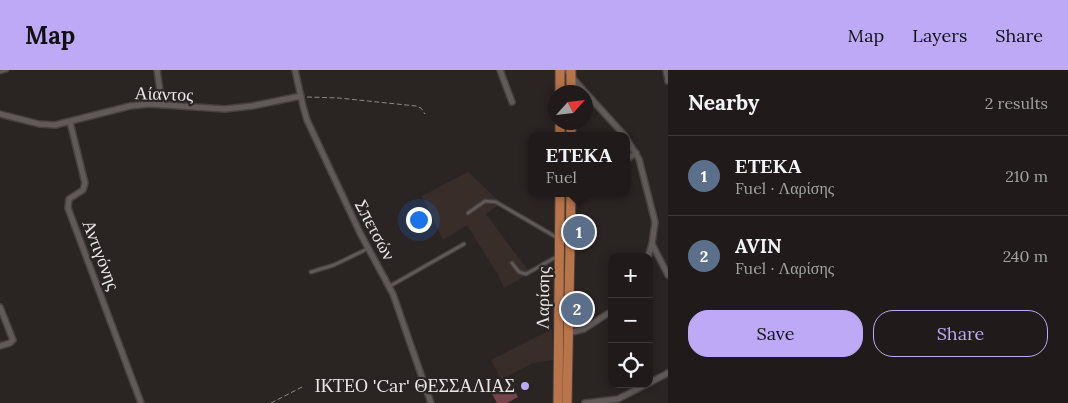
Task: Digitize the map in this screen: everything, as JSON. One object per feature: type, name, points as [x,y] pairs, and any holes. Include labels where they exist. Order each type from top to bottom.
[{"type":"main road","points":[[560,70],[560,85]]},
{"type":"main road","points":[[569,72],[570,85]]},
{"type":"main road","name":"Λαρίσης","points":[[558,403],[560,197]]},
{"type":"main road","name":"Λαρίσης","points":[[567,403],[568,322],[573,219],[570,197]]},
{"type":"street","points":[[157,70],[162,105]]},
{"type":"street","name":"Σπετσών","points":[[295,70],[310,127],[334,181],[368,248],[390,286],[431,403]]},
{"type":"street","points":[[500,70],[512,102]]},
{"type":"street","points":[[666,70],[668,81]]},
{"type":"street","points":[[569,72],[579,85]]},
{"type":"street","name":"Αίαντος","points":[[0,114],[45,125],[54,125],[130,106],[162,105],[224,109],[261,105],[301,96]]},
{"type":"street","points":[[593,102],[621,132]]},
{"type":"street","name":"Αντιγόνης","points":[[70,122],[85,183],[83,190],[69,199],[68,208],[141,403]]},
{"type":"street","points":[[630,143],[636,153],[655,222],[649,253]]},
{"type":"street","points":[[630,157],[636,153]]},
{"type":"street","points":[[652,244],[668,275]]},
{"type":"street","points":[[0,307],[13,340],[0,346]]},
{"type":"street","points":[[568,333],[584,329],[608,314]]},
{"type":"street","points":[[653,381],[668,373]]},
{"type":"street","points":[[585,403],[621,398],[640,388]]},
{"type":"lane","points":[[0,72],[7,70]]},
{"type":"lane","points":[[556,197],[556,207],[560,212]]},
{"type":"lane","points":[[468,213],[485,202],[496,202],[560,239]]},
{"type":"lane","points":[[390,286],[464,244]]},
{"type":"lane","points":[[311,272],[334,264],[368,248]]},
{"type":"lane","points":[[512,263],[519,272],[526,274],[560,255]]},
{"type":"path","points":[[301,96],[416,106],[425,114]]},
{"type":"path","points":[[271,403],[304,386]]},
{"type":"shaded area","points":[[468,172],[501,203],[486,214],[530,273],[504,288],[467,225],[443,240],[422,196]]},
{"type":"shaded area","points":[[552,329],[553,360],[533,363],[501,379],[491,360]]},
{"type":"building","points":[[511,384],[518,397],[507,403],[497,403],[492,394]]},
{"type":"place","name":"ΕΤΕΚΑ","points":[[579,232]]},
{"type":"place","name":"AVIN","points":[[577,309]]},
{"type":"place","name":"ΙΚΤΕΟ 'Car' ΘΕΣΣΑΛΙΑΣ","points":[[525,386]]}]
